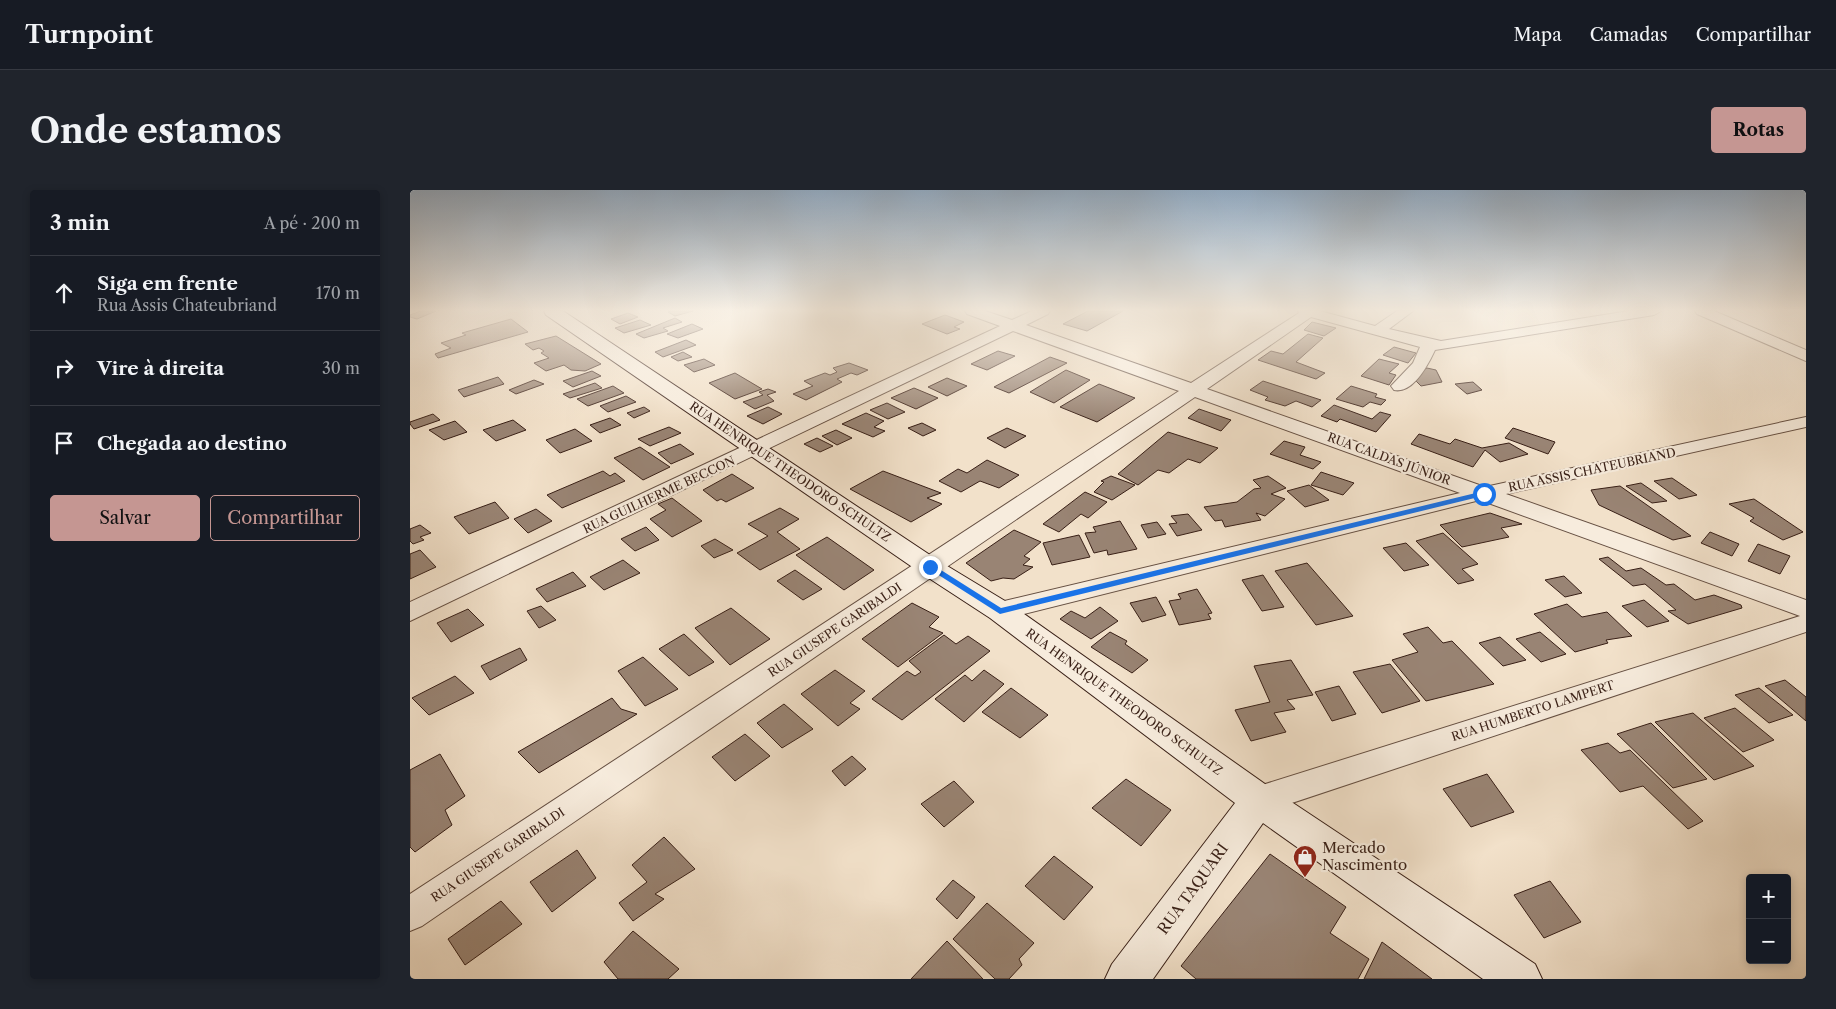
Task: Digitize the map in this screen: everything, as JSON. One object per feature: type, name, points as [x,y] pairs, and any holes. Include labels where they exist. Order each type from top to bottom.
[{"type":"street","name":"RUA HENRIQUE THEODORO SCHULTZ","points":[[606,348],[930,567],[1000,612],[1259,800],[1520,979]]},
{"type":"street","name":"RUA GUILHERME BECCON","points":[[410,612],[756,449],[965,348]]},
{"type":"street","name":"RUA CALDAS JÚNIOR","points":[[1077,348],[1806,609]]},
{"type":"street","name":"RUA GIUSEPE GARIBALDI","points":[[410,914],[930,567],[1253,348]]},
{"type":"street","points":[[1400,386],[1420,366],[1428,348]]},
{"type":"street","points":[[1787,348],[1806,356]]},
{"type":"street","name":"RUA ASSIS CHATEUBRIAND","points":[[1000,612],[1484,494],[1806,422]]},
{"type":"street","name":"RUA HUMBERTO LAMPERT","points":[[1259,800],[1806,623]]},
{"type":"street","name":"RUA TAQUARI","points":[[1127,979],[1259,800]]},
{"type":"building","points":[[451,348],[473,348],[438,358],[435,354]]},
{"type":"building","points":[[530,348],[575,348],[601,364],[585,371],[571,370],[564,365],[546,371],[534,363],[549,358],[541,353],[544,351],[539,348],[533,350]]},
{"type":"building","points":[[666,348],[688,348],[663,357],[655,352]]},
{"type":"building","points":[[1291,348],[1312,348],[1296,362],[1325,373],[1316,379],[1258,360],[1271,351],[1283,354]]},
{"type":"building","points":[[1393,348],[1416,353],[1408,363],[1383,355]]},
{"type":"building","points":[[998,351],[1015,356],[987,370],[971,364]]},
{"type":"building","points":[[683,352],[692,357],[678,361],[671,357]]},
{"type":"building","points":[[1050,357],[1067,363],[1009,393],[994,387]]},
{"type":"building","points":[[704,359],[715,365],[694,372],[684,365]]},
{"type":"building","points":[[1379,359],[1399,364],[1389,373],[1396,375],[1389,385],[1361,376]]},
{"type":"building","points":[[849,363],[868,370],[857,375],[851,373],[837,379],[842,382],[806,400],[793,394],[813,386],[804,381],[825,373],[830,375],[837,372],[833,368]]},
{"type":"building","points":[[1427,368],[1436,370],[1442,382],[1421,386],[1414,379],[1417,373]]},
{"type":"building","points":[[1066,370],[1090,380],[1054,403],[1030,392]]},
{"type":"building","points":[[592,371],[601,376],[573,387],[563,381]]},
{"type":"building","points":[[735,373],[762,389],[735,399],[709,383]]},
{"type":"building","points":[[498,377],[504,384],[464,397],[458,390]]},
{"type":"building","points":[[947,378],[967,386],[947,396],[928,387]]},
{"type":"building","points":[[534,380],[544,384],[516,394],[509,390]]},
{"type":"building","points":[[1263,381],[1321,400],[1312,407],[1296,401],[1285,406],[1265,400],[1268,397],[1250,390]]},
{"type":"building","points":[[1473,382],[1482,390],[1467,394],[1455,384]]},
{"type":"building","points":[[595,383],[602,388],[570,398],[563,394]]},
{"type":"building","points":[[1099,384],[1135,398],[1097,422],[1060,407]]},
{"type":"building","points":[[613,386],[624,393],[588,406],[577,399]]},
{"type":"building","points":[[1351,386],[1377,394],[1375,397],[1386,400],[1381,405],[1370,402],[1363,407],[1336,399]]},
{"type":"building","points":[[914,388],[938,398],[916,409],[891,398]]},
{"type":"building","points":[[768,389],[776,392],[767,395],[774,401],[755,409],[743,402],[763,395],[759,392]]},
{"type":"building","points":[[626,396],[636,402],[608,412],[600,406]]},
{"type":"building","points":[[887,403],[905,412],[888,419],[870,410]]},
{"type":"building","points":[[1334,405],[1372,419],[1380,412],[1391,415],[1376,432],[1340,419],[1337,422],[1321,416]]},
{"type":"building","points":[[644,407],[650,411],[634,418],[627,413]]},
{"type":"building","points":[[768,407],[782,414],[763,424],[747,416]]},
{"type":"building","points":[[1199,409],[1231,420],[1221,431],[1188,418]]},
{"type":"building","points":[[866,413],[884,421],[874,427],[885,431],[873,437],[842,424]]},
{"type":"building","points":[[433,414],[440,420],[414,429],[410,424],[410,422]]},
{"type":"building","points":[[610,418],[621,425],[600,433],[590,425]]},
{"type":"building","points":[[513,420],[526,430],[496,441],[483,430]]},
{"type":"building","points":[[455,421],[467,432],[444,440],[429,430]]},
{"type":"building","points":[[922,423],[936,430],[923,436],[908,428]]},
{"type":"building","points":[[669,427],[681,433],[650,446],[638,439]]},
{"type":"building","points":[[1007,428],[1026,436],[1005,448],[987,438]]},
{"type":"building","points":[[1513,428],[1555,442],[1548,454],[1505,438]]},
{"type":"building","points":[[575,429],[592,441],[560,453],[546,440]]},
{"type":"building","points":[[836,430],[852,438],[837,445],[822,436]]},
{"type":"building","points":[[1168,432],[1218,448],[1200,463],[1188,459],[1169,473],[1158,470],[1138,485],[1118,474]]},
{"type":"building","points":[[1419,434],[1450,444],[1455,439],[1482,448],[1509,443],[1528,454],[1500,462],[1485,450],[1473,467],[1411,444]]},
{"type":"building","points":[[817,438],[833,446],[820,452],[804,444]]},
{"type":"building","points":[[1284,441],[1305,447],[1300,455],[1321,462],[1313,469],[1270,454]]},
{"type":"building","points":[[680,444],[694,454],[671,464],[658,453]]},
{"type":"building","points":[[640,447],[670,467],[643,480],[614,458]]},
{"type":"building","points":[[987,460],[1019,475],[999,488],[980,481],[961,492],[939,481],[958,469],[967,473]]},
{"type":"building","points":[[603,471],[610,476],[615,473],[625,481],[562,508],[547,495]]},
{"type":"building","points":[[883,471],[941,493],[927,498],[942,504],[911,522],[850,489]]},
{"type":"building","points":[[1321,472],[1354,483],[1343,495],[1311,485]]},
{"type":"building","points":[[732,474],[754,488],[726,502],[721,499],[717,501],[703,490]]},
{"type":"building","points":[[1111,476],[1135,485],[1112,500],[1094,492],[1104,482],[1101,481]]},
{"type":"building","points":[[1268,476],[1286,488],[1271,494],[1285,499],[1265,516],[1256,513],[1261,520],[1225,527],[1222,520],[1215,521],[1204,507],[1237,502],[1254,489],[1261,488],[1253,480]]},
{"type":"building","points":[[1672,478],[1697,495],[1679,499],[1654,481]]},
{"type":"building","points":[[1641,483],[1667,501],[1652,503],[1626,486]]},
{"type":"building","points":[[1309,485],[1329,500],[1305,507],[1287,491]]},
{"type":"building","points":[[1620,486],[1691,536],[1673,540],[1599,505],[1591,490]]},
{"type":"building","points":[[1085,492],[1107,502],[1088,518],[1081,514],[1059,532],[1043,524]]},
{"type":"building","points":[[672,498],[702,521],[672,537],[650,519],[666,510],[658,504]]},
{"type":"building","points":[[1754,499],[1803,532],[1783,540],[1750,521],[1754,518],[1729,504]]},
{"type":"building","points":[[495,502],[509,518],[469,534],[454,517]]},
{"type":"building","points":[[780,508],[799,519],[777,532],[800,549],[760,570],[737,553],[768,536],[748,524]]},
{"type":"building","points":[[536,509],[552,521],[528,533],[514,519]]},
{"type":"building","points":[[1490,513],[1522,524],[1501,528],[1509,537],[1462,547],[1440,525]]},
{"type":"building","points":[[1188,514],[1202,530],[1177,536],[1169,524],[1177,523],[1171,516]]},
{"type":"building","points":[[1120,521],[1137,549],[1108,555],[1107,550],[1094,553],[1085,533],[1096,532],[1093,527]]},
{"type":"building","points":[[1157,522],[1166,534],[1148,538],[1141,525]]},
{"type":"building","points":[[420,525],[431,533],[420,537],[424,540],[413,544],[410,541],[410,529]]},
{"type":"building","points":[[646,527],[659,540],[635,551],[621,539]]},
{"type":"building","points":[[1014,530],[1041,542],[1024,556],[1030,559],[1023,565],[1033,567],[1014,579],[1003,578],[991,581],[966,563]]},
{"type":"building","points":[[1710,532],[1739,544],[1732,556],[1701,543]]},
{"type":"building","points":[[1443,533],[1478,564],[1462,569],[1474,580],[1458,584],[1416,541]]},
{"type":"building","points":[[1079,535],[1090,557],[1052,565],[1043,543]]},
{"type":"building","points":[[827,537],[874,570],[844,590],[796,555]]},
{"type":"building","points":[[715,539],[733,550],[714,558],[701,546]]},
{"type":"building","points":[[1406,543],[1429,565],[1404,571],[1383,548]]},
{"type":"building","points":[[1758,544],[1790,556],[1780,574],[1748,561]]},
{"type":"building","points":[[420,550],[436,567],[410,579],[410,554]]},
{"type":"building","points":[[1608,557],[1626,571],[1641,568],[1666,585],[1674,584],[1695,600],[1714,595],[1741,605],[1742,608],[1688,624],[1668,611],[1676,610],[1645,584],[1633,586],[1599,559]]},
{"type":"building","points":[[623,560],[640,573],[604,590],[590,577]]},
{"type":"building","points":[[1307,563],[1353,616],[1316,625],[1275,571]]},
{"type":"building","points":[[795,570],[822,589],[803,600],[777,581]]},
{"type":"building","points":[[573,572],[586,586],[547,602],[536,589]]},
{"type":"building","points":[[1263,575],[1284,607],[1262,611],[1242,580]]},
{"type":"building","points":[[1564,576],[1582,593],[1565,597],[1545,580]]},
{"type":"building","points":[[1197,589],[1212,613],[1208,614],[1211,619],[1179,625],[1169,601],[1181,599],[1178,594]]},
{"type":"building","points":[[1156,597],[1166,615],[1142,622],[1130,603]]},
{"type":"building","points":[[1644,600],[1669,621],[1647,627],[1622,606]]},
{"type":"building","points":[[912,603],[939,617],[929,627],[943,633],[898,667],[862,639]]},
{"type":"building","points":[[1567,604],[1582,617],[1607,612],[1632,636],[1606,640],[1608,643],[1575,652],[1534,614]]},
{"type":"building","points":[[541,606],[556,620],[539,628],[527,611]]},
{"type":"building","points":[[1100,607],[1118,621],[1091,639],[1060,619],[1071,611],[1085,618]]},
{"type":"building","points":[[731,608],[770,639],[730,665],[695,628]]},
{"type":"building","points":[[468,609],[484,625],[451,642],[437,623]]},
{"type":"building","points":[[1428,627],[1443,643],[1452,641],[1494,684],[1426,701],[1392,660],[1418,652],[1403,634]]},
{"type":"building","points":[[1110,632],[1127,641],[1125,644],[1148,660],[1132,673],[1091,647]]},
{"type":"building","points":[[1540,632],[1566,654],[1541,662],[1516,639]]},
{"type":"building","points":[[684,634],[714,662],[689,676],[659,649]]},
{"type":"building","points":[[944,635],[956,644],[968,636],[990,651],[902,720],[872,699],[907,671],[915,676],[921,672],[909,661]]},
{"type":"building","points":[[1500,637],[1526,660],[1503,666],[1479,643]]},
{"type":"building","points":[[520,648],[527,660],[490,680],[481,666]]},
{"type":"building","points":[[643,657],[678,689],[645,706],[618,671]]},
{"type":"building","points":[[1291,660],[1313,695],[1287,700],[1295,709],[1274,713],[1286,732],[1251,741],[1235,710],[1270,702],[1254,666]]},
{"type":"building","points":[[1390,664],[1420,701],[1382,713],[1353,672]]},
{"type":"building","points":[[835,670],[865,691],[850,703],[860,709],[838,726],[801,694]]},
{"type":"building","points":[[984,670],[1004,684],[964,722],[935,699],[965,675],[972,681]]},
{"type":"building","points":[[455,676],[474,693],[429,715],[412,698]]},
{"type":"building","points":[[1785,680],[1806,697],[1806,721],[1765,686]]},
{"type":"building","points":[[1339,686],[1356,714],[1332,721],[1315,692]]},
{"type":"building","points":[[1011,688],[1048,715],[1020,738],[982,712]]},
{"type":"building","points":[[1759,688],[1793,715],[1769,723],[1735,695]]},
{"type":"building","points":[[612,698],[621,709],[637,714],[539,773],[518,752]]},
{"type":"building","points":[[784,704],[813,729],[782,748],[757,723]]},
{"type":"building","points":[[1735,708],[1774,740],[1743,752],[1704,718]]},
{"type":"building","points":[[1693,713],[1754,766],[1714,780],[1655,722]]},
{"type":"building","points":[[1651,723],[1707,779],[1673,788],[1617,734]]},
{"type":"building","points":[[745,734],[770,756],[735,781],[712,757]]},
{"type":"building","points":[[1608,743],[1620,753],[1630,750],[1703,821],[1688,829],[1643,786],[1620,792],[1581,750]]},
{"type":"building","points":[[440,754],[465,796],[445,810],[452,825],[415,852],[410,847],[410,770]]},
{"type":"building","points":[[852,756],[866,769],[845,786],[832,771]]},
{"type":"building","points":[[1487,774],[1514,812],[1471,827],[1443,789]]},
{"type":"building","points":[[1126,779],[1171,810],[1141,846],[1092,808]]},
{"type":"building","points":[[954,781],[974,802],[944,827],[921,804]]},
{"type":"building","points":[[664,837],[695,869],[655,894],[664,899],[633,921],[619,903],[647,882],[632,865]]},
{"type":"building","points":[[577,850],[596,878],[552,912],[530,882]]},
{"type":"building","points":[[1270,854],[1346,907],[1330,933],[1369,959],[1358,979],[1196,979],[1181,966]]},
{"type":"building","points":[[1054,856],[1093,887],[1064,920],[1025,886]]},
{"type":"building","points":[[953,880],[975,897],[957,919],[936,899]]},
{"type":"building","points":[[1550,881],[1581,922],[1544,938],[1514,895]]},
{"type":"building","points":[[501,901],[522,924],[465,965],[448,939]]},
{"type":"building","points":[[987,903],[1034,943],[1019,959],[1022,965],[1009,979],[995,979],[953,939]]},
{"type":"building","points":[[633,931],[679,969],[668,979],[618,979],[604,962]]},
{"type":"building","points":[[947,941],[983,979],[911,979]]},
{"type":"building","points":[[1382,942],[1432,979],[1364,979]]},
{"type":"place","name":"Mercado Nascimento","points":[[1305,878]]},
{"type":"route","points":[[930,567],[1000,612],[1484,494]]}]
